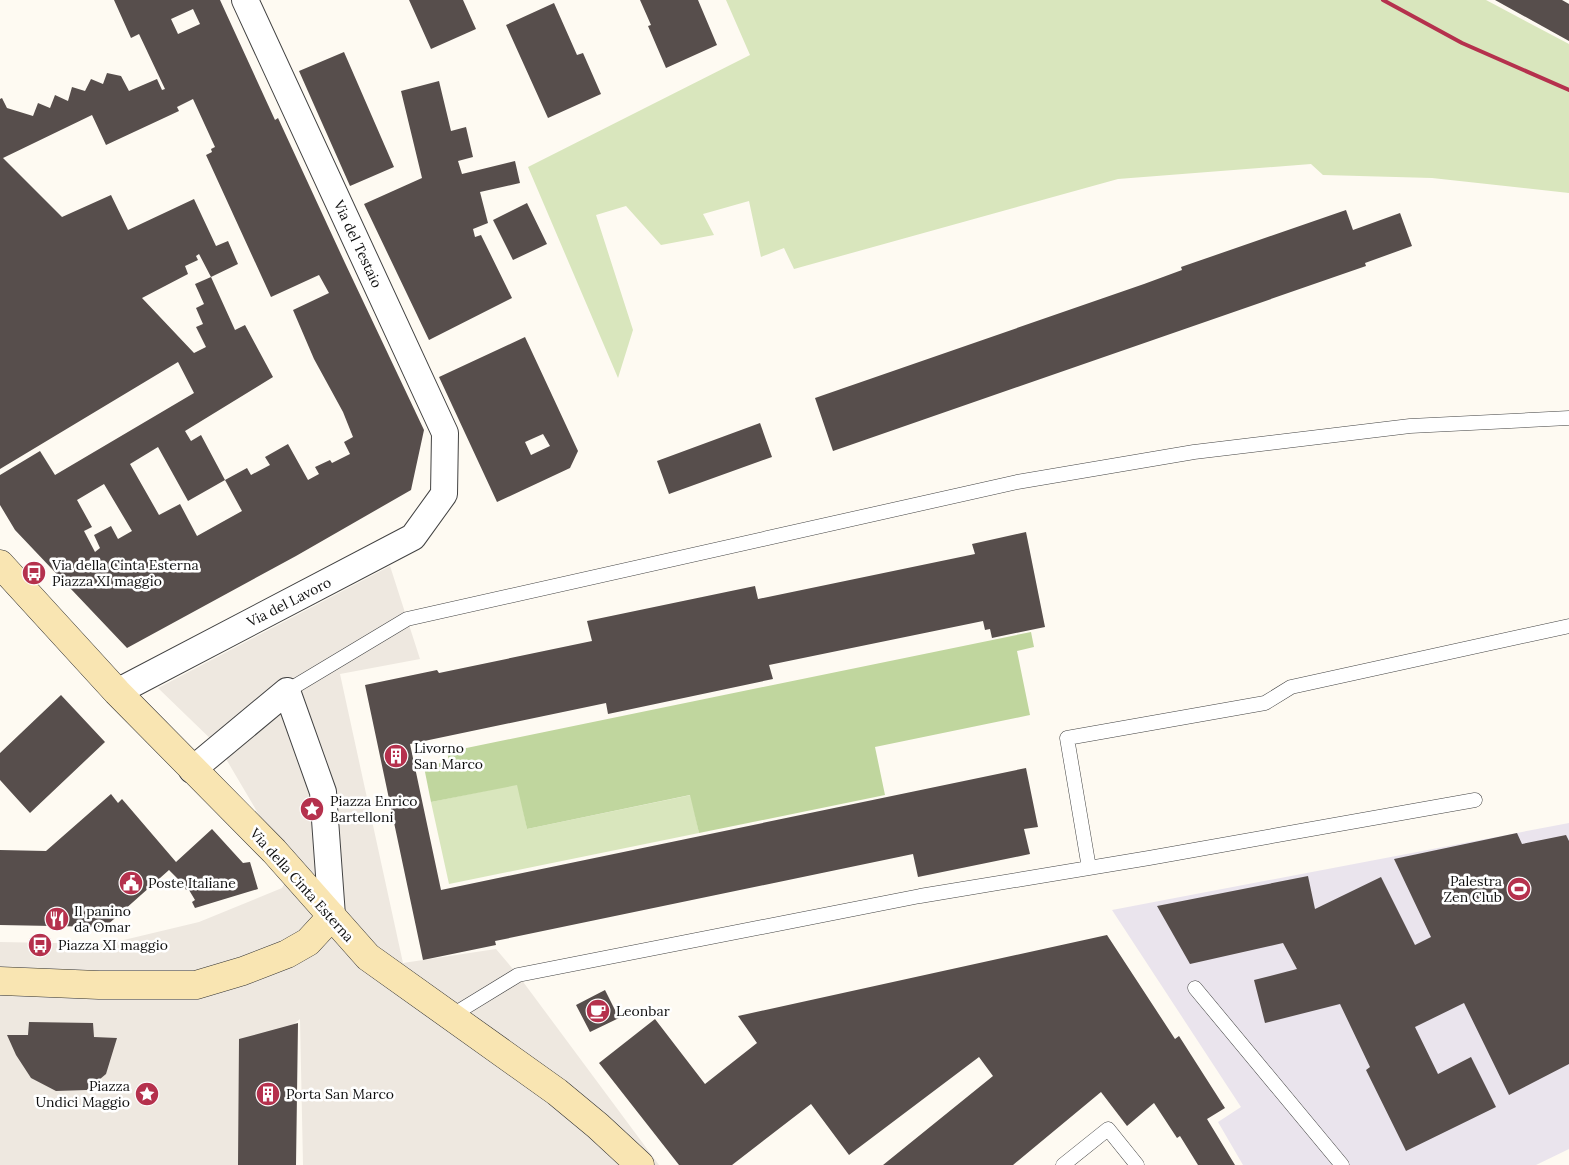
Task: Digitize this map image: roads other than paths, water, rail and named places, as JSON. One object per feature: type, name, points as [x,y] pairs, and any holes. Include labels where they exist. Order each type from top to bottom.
[{"type":"street","name":"Via del Testaio","points":[[245,0],[445,433],[444,494]]},
{"type":"street","name":"Via del Lavoro","points":[[117,692],[413,537],[444,494]]},
{"type":"street","name":"Via della Cinta Esterna","points":[[0,564],[117,692],[274,851],[368,958],[557,1092],[598,1126],[640,1165]]},
{"type":"street","points":[[0,980],[99,985],[196,985],[243,971],[287,954],[308,942],[332,916],[323,792],[287,691],[192,770]]},
{"type":"lane","points":[[287,691],[407,619],[1017,482],[1194,452],[1400,427],[1569,418]]},
{"type":"lane","points":[[1089,868],[1067,738],[1265,703],[1291,687],[1569,626]]},
{"type":"lane","points":[[451,1016],[518,975],[920,896],[1475,800]]},
{"type":"lane","points":[[1195,988],[1342,1165]]},
{"type":"lane","points":[[1063,1165],[1108,1129],[1137,1165]]},
{"type":"railway","points":[[1383,0],[1462,43],[1569,90]]},
{"type":"place","name":"Via della Cinta Esterna Piazza XI maggio","points":[[34,573]]},
{"type":"place","name":"Livorno San Marco","points":[[396,756]]},
{"type":"place","name":"Piazza Enrico Bartelloni","points":[[312,809]]},
{"type":"place","name":"Poste Italiane","points":[[131,883]]},
{"type":"place","name":"Palestra Zen Club","points":[[1519,889]]},
{"type":"place","name":"Il panino da Omar","points":[[57,919]]},
{"type":"place","name":"Piazza XI maggio","points":[[40,945]]},
{"type":"place","name":"Leonbar","points":[[598,1011]]},
{"type":"place","name":"Piazza Undici Maggio","points":[[147,1094]]},
{"type":"place","name":"Porta San Marco","points":[[268,1094]]}]
